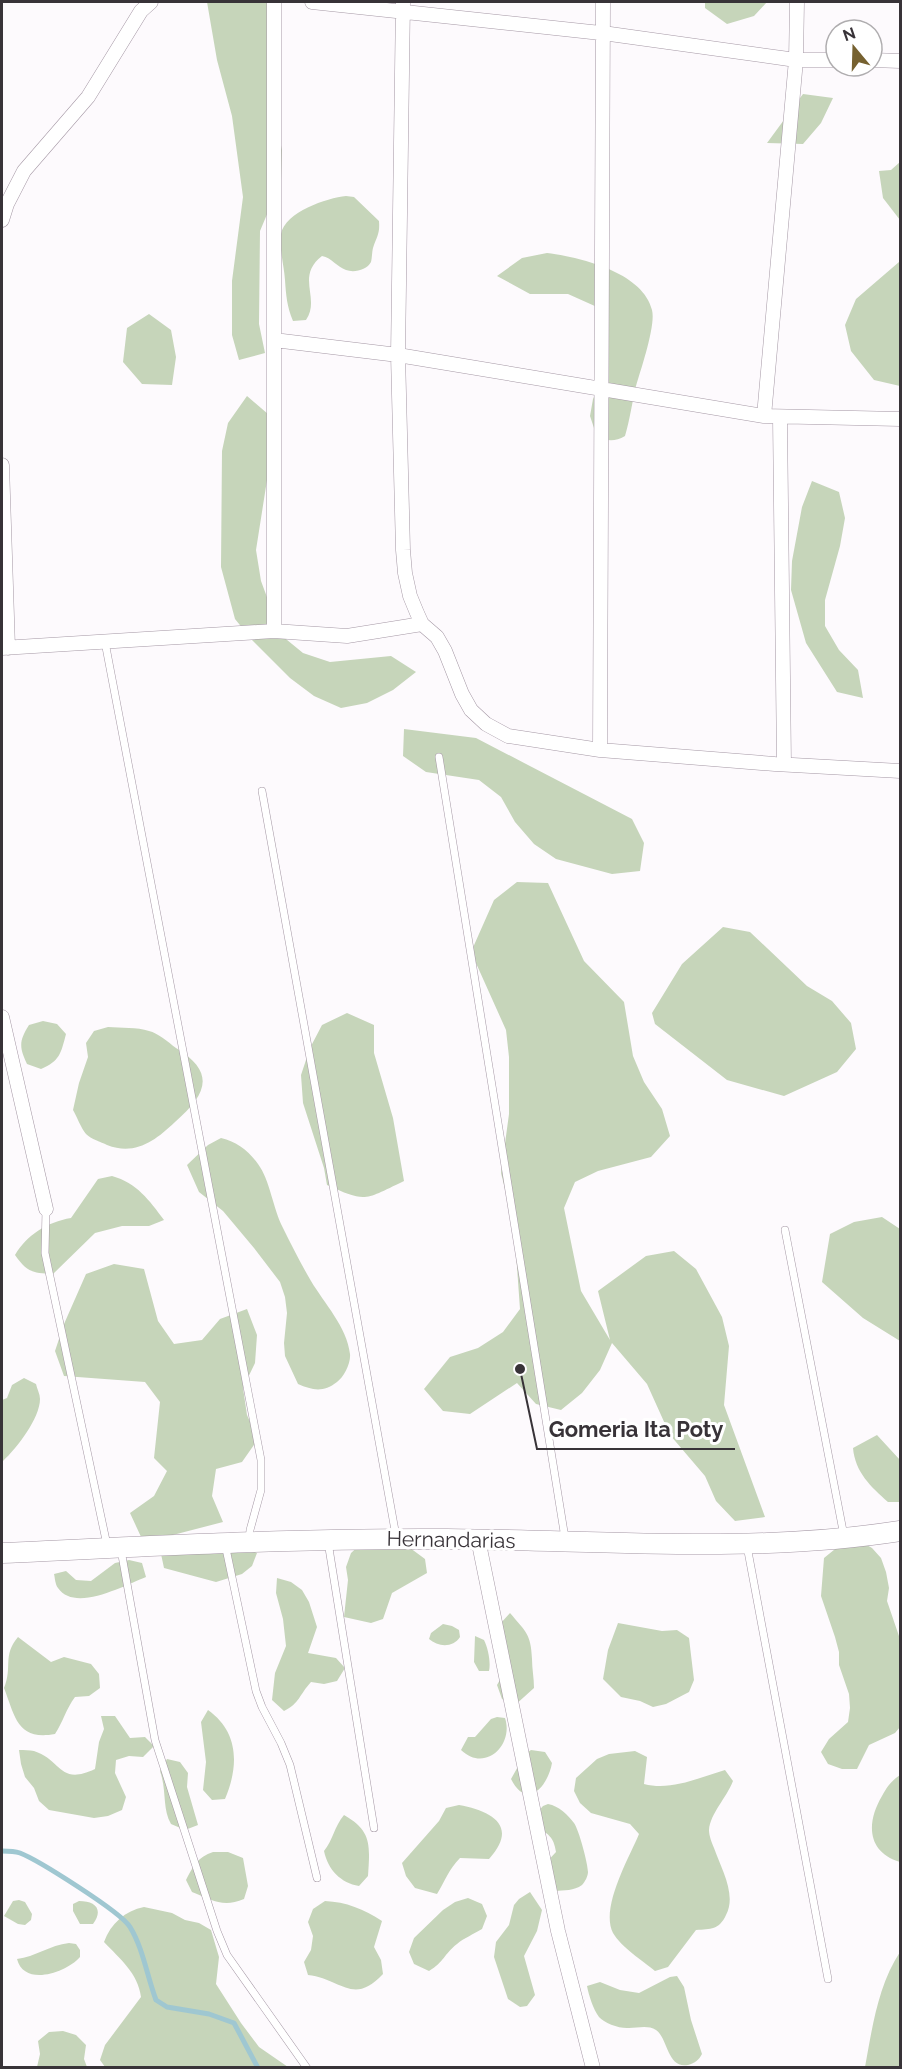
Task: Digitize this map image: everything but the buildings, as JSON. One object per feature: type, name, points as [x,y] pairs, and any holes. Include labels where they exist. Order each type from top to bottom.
[{"type":"street","points":[[2,220],[7,204],[24,171],[88,97],[141,11],[151,2]]},
{"type":"street","points":[[274,2],[274,631]]},
{"type":"street","points":[[312,2],[403,7],[796,60],[824,60]]},
{"type":"street","points":[[600,750],[603,2]]},
{"type":"street","points":[[764,416],[796,60],[797,2]]},
{"type":"street","points":[[403,7],[398,355],[402,550],[410,596],[422,624],[431,630],[441,644],[471,710],[486,724],[508,736],[600,750],[900,771]]},
{"type":"street","points":[[884,60],[900,61]]},
{"type":"street","points":[[274,340],[398,355],[764,416],[900,419]]},
{"type":"street","points":[[780,418],[784,764]]},
{"type":"street","points":[[2,465],[5,648],[274,631],[347,636],[422,624]]},
{"type":"street","points":[[2,1017],[46,1209]]},
{"type":"street","name":"Hernandarias","points":[[2,1553],[249,1541],[396,1538],[746,1544],[844,1539],[900,1532]]},
{"type":"street","points":[[478,1539],[558,1931],[592,2067]]},
{"type":"lane","points":[[105,642],[261,1460],[261,1490],[249,1541]]},
{"type":"lane","points":[[439,757],[565,1541]]},
{"type":"lane","points":[[262,791],[396,1538]]},
{"type":"lane","points":[[46,1209],[45,1253],[114,1547],[155,1740],[226,1955],[307,2067]]},
{"type":"lane","points":[[785,1230],[844,1539]]},
{"type":"lane","points":[[327,1539],[374,1828]]},
{"type":"lane","points":[[225,1542],[256,1691],[290,1765],[317,1878]]},
{"type":"lane","points":[[746,1544],[828,1979]]},
{"type":"green space","points":[[207,2],[272,2],[270,95],[282,150],[281,181],[260,231],[259,324],[265,353],[239,360],[232,335],[232,281],[243,197],[232,116],[217,60]]},
{"type":"green space","points":[[705,2],[767,2],[754,16],[727,24],[705,8]]},
{"type":"green space","points":[[803,94],[833,98],[821,123],[803,144],[767,143]]},
{"type":"green space","points":[[900,162],[900,220],[883,198],[879,171],[891,170]]},
{"type":"green space","points":[[346,196],[354,197],[379,221],[379,232],[371,262],[363,269],[349,271],[322,256],[310,272],[310,312],[306,320],[293,321],[287,301],[281,251],[281,234],[284,226],[298,213],[318,203]]},
{"type":"green space","points":[[547,253],[576,258],[623,276],[646,297],[652,310],[652,326],[647,347],[625,436],[621,438],[611,440],[597,437],[590,416],[593,399],[603,378],[597,307],[568,294],[530,294],[497,276],[522,258]]},
{"type":"green space","points":[[899,262],[900,386],[874,380],[851,351],[845,325],[856,299]]},
{"type":"green space","points":[[149,314],[171,330],[176,357],[172,385],[142,384],[123,362],[127,328]]},
{"type":"green space","points":[[247,396],[268,414],[273,442],[256,550],[261,581],[281,635],[303,653],[330,662],[391,656],[416,672],[393,690],[367,703],[341,708],[314,696],[290,678],[252,640],[235,619],[221,567],[222,451],[228,423]]},
{"type":"green space","points":[[812,481],[839,492],[845,518],[825,600],[825,626],[839,650],[858,670],[863,698],[837,692],[806,643],[791,590],[792,561],[802,507]]},
{"type":"green space","points":[[404,729],[476,738],[632,819],[644,843],[640,871],[612,874],[556,859],[534,844],[515,822],[501,797],[479,780],[426,772],[403,756]]},
{"type":"green space","points":[[517,882],[548,883],[584,961],[624,1002],[633,1056],[644,1082],[662,1109],[670,1136],[651,1157],[598,1171],[575,1182],[564,1208],[581,1291],[610,1340],[598,1291],[646,1256],[674,1251],[696,1269],[722,1317],[729,1346],[724,1405],[765,1517],[735,1521],[716,1501],[705,1476],[670,1435],[647,1384],[612,1343],[600,1370],[582,1393],[561,1410],[536,1404],[517,1383],[470,1414],[443,1411],[424,1389],[450,1357],[478,1348],[503,1332],[520,1309],[514,1225],[501,1173],[509,1114],[509,1057],[506,1030],[471,952],[494,900]]},
{"type":"green space","points":[[723,927],[750,932],[807,986],[832,1001],[851,1023],[856,1049],[837,1072],[784,1096],[727,1080],[655,1024],[652,1013],[682,964]]},
{"type":"green space","points":[[347,1013],[374,1025],[374,1053],[393,1118],[404,1181],[366,1197],[350,1195],[327,1185],[324,1168],[303,1103],[301,1075],[310,1048],[322,1025]]},
{"type":"green space","points":[[43,1021],[57,1024],[66,1034],[59,1056],[41,1069],[27,1064],[21,1044],[29,1025]]},
{"type":"green space","points":[[108,1027],[139,1029],[156,1034],[189,1057],[198,1066],[202,1075],[200,1093],[186,1112],[152,1141],[136,1148],[117,1148],[86,1134],[73,1110],[88,1057],[86,1043],[94,1031]]},
{"type":"green space","points":[[221,1138],[242,1147],[258,1164],[266,1178],[280,1220],[290,1241],[311,1281],[344,1334],[350,1354],[348,1365],[340,1380],[327,1388],[313,1389],[298,1384],[285,1356],[287,1313],[280,1282],[223,1211],[199,1192],[187,1165],[208,1145]]},
{"type":"green space","points":[[112,1176],[129,1183],[148,1199],[164,1220],[149,1226],[122,1226],[95,1233],[53,1274],[35,1272],[23,1265],[15,1255],[25,1241],[46,1226],[71,1218],[98,1179]]},
{"type":"green space","points":[[882,1217],[900,1229],[900,1341],[863,1318],[822,1282],[830,1234],[854,1222]]},
{"type":"green space","points":[[114,1264],[144,1269],[158,1321],[174,1344],[202,1340],[220,1319],[247,1309],[257,1335],[255,1363],[243,1388],[247,1415],[258,1439],[242,1462],[216,1469],[212,1496],[223,1522],[169,1536],[142,1539],[130,1513],[154,1496],[167,1471],[154,1458],[160,1402],[145,1382],[64,1376],[55,1351],[86,1274]]},
{"type":"green space","points":[[24,1378],[36,1384],[40,1397],[39,1407],[27,1432],[3,1461],[2,1400],[7,1398],[12,1385]]},
{"type":"green space","points":[[877,1435],[900,1460],[900,1502],[888,1502],[870,1485],[860,1472],[854,1457],[853,1448]]},
{"type":"green space","points":[[845,1541],[860,1541],[872,1548],[881,1558],[889,1588],[887,1601],[900,1639],[900,1727],[895,1733],[869,1745],[857,1769],[842,1769],[828,1764],[821,1752],[829,1739],[848,1722],[850,1708],[849,1694],[839,1665],[839,1652],[821,1596],[824,1558]]},
{"type":"green space","points":[[402,1542],[425,1559],[427,1573],[392,1593],[383,1619],[371,1623],[344,1617],[348,1580],[346,1567],[351,1553],[361,1544]]},
{"type":"green space","points":[[242,1547],[257,1553],[252,1566],[242,1574],[216,1582],[164,1568],[161,1554]]},
{"type":"green space","points":[[129,1560],[142,1563],[146,1577],[113,1591],[88,1598],[76,1598],[66,1595],[56,1585],[54,1574],[66,1571],[76,1580],[91,1581],[115,1563]]},
{"type":"green space","points":[[277,1578],[291,1582],[302,1590],[309,1602],[317,1627],[308,1653],[336,1658],[345,1668],[337,1681],[324,1684],[311,1682],[296,1702],[284,1711],[272,1700],[275,1673],[286,1646],[283,1619],[276,1593]]},
{"type":"green space","points":[[510,1613],[529,1638],[534,1684],[534,1688],[514,1706],[502,1699],[497,1685],[504,1673],[500,1624]]},
{"type":"green space","points":[[618,1623],[662,1631],[677,1630],[689,1638],[694,1680],[689,1692],[666,1704],[653,1707],[640,1701],[621,1697],[603,1679],[608,1650]]},
{"type":"green space","points":[[443,1624],[459,1630],[460,1637],[457,1641],[449,1645],[441,1645],[429,1639],[431,1633]]},
{"type":"green space","points":[[475,1636],[484,1640],[488,1651],[489,1671],[479,1671],[474,1662]]},
{"type":"green space","points":[[18,1637],[51,1662],[64,1657],[91,1664],[99,1674],[100,1688],[89,1696],[75,1697],[55,1734],[33,1734],[25,1730],[19,1724],[11,1708],[4,1688],[7,1681],[10,1650]]},
{"type":"green space","points":[[208,1710],[226,1729],[231,1739],[233,1774],[225,1799],[212,1800],[203,1790],[206,1762],[201,1722]]},
{"type":"green space","points":[[101,1716],[115,1716],[130,1738],[145,1737],[154,1746],[143,1757],[129,1756],[116,1760],[115,1773],[126,1797],[122,1810],[108,1816],[94,1818],[49,1810],[39,1801],[34,1788],[25,1777],[19,1750],[34,1751],[43,1755],[61,1770],[74,1775],[95,1769],[99,1742],[104,1729]]},
{"type":"green space","points":[[505,1718],[507,1728],[505,1738],[495,1753],[479,1759],[461,1750],[468,1737],[475,1737],[491,1719]]},
{"type":"green space","points":[[531,1750],[545,1752],[552,1763],[546,1780],[536,1792],[530,1794],[517,1788],[511,1779],[525,1754]]},
{"type":"green space","points":[[635,1751],[647,1757],[644,1784],[674,1785],[725,1770],[733,1781],[712,1818],[709,1830],[729,1890],[730,1899],[726,1915],[717,1926],[696,1930],[668,1967],[655,1971],[621,1943],[613,1933],[610,1923],[610,1910],[617,1883],[639,1834],[630,1824],[591,1813],[580,1803],[574,1791],[576,1778],[597,1759],[609,1754]]},
{"type":"green space","points":[[167,1759],[180,1762],[188,1773],[187,1787],[198,1825],[185,1830],[171,1824],[166,1812],[160,1771]]},
{"type":"green space","points":[[900,1775],[900,1862],[881,1851],[876,1844],[872,1826],[873,1816],[882,1796]]},
{"type":"green space","points":[[548,1804],[569,1817],[581,1839],[588,1874],[579,1887],[555,1891],[542,1867],[556,1852],[555,1847],[550,1836],[535,1827],[532,1818]]},
{"type":"green space","points":[[459,1805],[482,1811],[498,1822],[502,1837],[498,1847],[489,1859],[460,1858],[437,1894],[415,1888],[406,1876],[402,1863],[439,1821],[446,1808]]},
{"type":"green space","points":[[344,1815],[360,1827],[369,1847],[368,1876],[359,1886],[346,1882],[332,1870],[324,1851]]},
{"type":"green space","points":[[213,1852],[228,1852],[243,1858],[248,1886],[244,1899],[224,1903],[192,1892],[186,1880],[200,1859]]},
{"type":"green space","points":[[530,1892],[542,1910],[537,1931],[524,1956],[535,1995],[527,2006],[520,2007],[508,1999],[494,1957],[496,1942],[509,1925],[514,1905]]},
{"type":"green space","points":[[468,1898],[482,1904],[487,1916],[482,1929],[457,1944],[429,1971],[414,1964],[409,1952],[414,1938],[443,1910],[455,1902]]},
{"type":"green space","points":[[13,1901],[25,1902],[32,1914],[31,1920],[25,1925],[18,1924],[4,1916]]},
{"type":"green space","points":[[79,1901],[89,1902],[98,1910],[93,1924],[80,1924],[73,1911],[73,1904]]},
{"type":"green space","points":[[325,1901],[355,1907],[382,1921],[374,1947],[381,1960],[383,1974],[373,1983],[355,1989],[308,1975],[304,1962],[311,1950],[313,1936],[308,1922],[313,1909]]},
{"type":"green space","points":[[144,1907],[172,1913],[211,1930],[219,1957],[216,1984],[259,2047],[288,2067],[105,2067],[100,2060],[105,2045],[141,1997],[132,1974],[104,1942],[119,1919],[131,1911]]},
{"type":"green space","points":[[76,1944],[80,1950],[80,1957],[74,1963],[56,1972],[46,1975],[28,1973],[21,1968],[17,1959],[55,1946]]},
{"type":"green space","points":[[900,1952],[900,2067],[865,2067],[881,1993]]},
{"type":"green space","points":[[677,1976],[684,1987],[691,2020],[702,2054],[700,2058],[688,2065],[681,2065],[672,2058],[660,2034],[653,2028],[621,2028],[601,2019],[593,2006],[587,1986],[600,1982],[620,1990],[639,1993],[670,1977]]},
{"type":"green space","points":[[63,2031],[76,2035],[86,2045],[84,2059],[87,2067],[37,2067],[40,2054],[38,2041],[49,2032]]},
{"type":"waterway","points":[[2,1851],[20,1853],[44,1865],[112,1910],[130,1927],[138,1944],[156,2000],[167,2007],[209,2014],[234,2023],[258,2068]]},
{"type":"place","name":"Gomeria Ita Poty","points":[[520,1369]]}]
